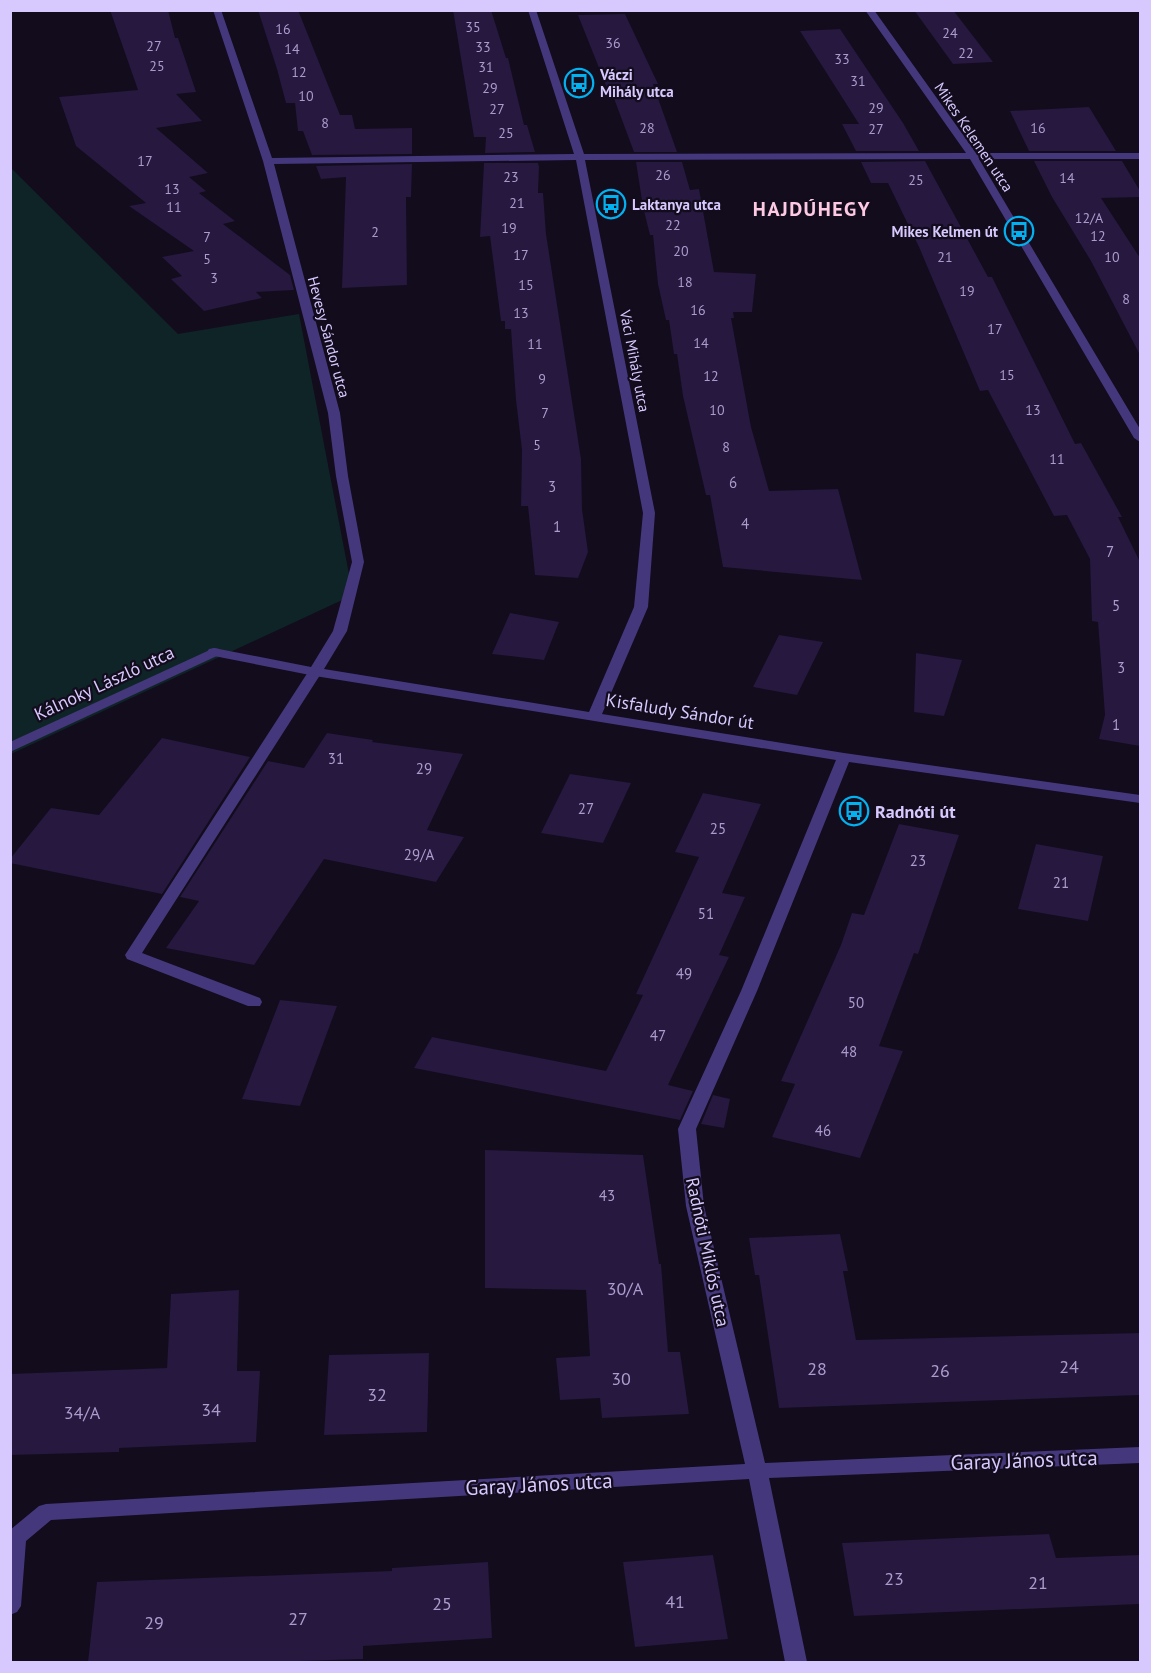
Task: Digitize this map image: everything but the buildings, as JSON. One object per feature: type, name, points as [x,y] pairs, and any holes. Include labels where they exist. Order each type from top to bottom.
[{"type":"street","name":"Hevesy Sándor utca","points":[[217,10],[268,161],[334,413],[342,476],[358,562],[340,631],[133,955],[254,1002]]},
{"type":"street","name":"Váci Mihály utca","points":[[532,10],[580,157],[649,513],[641,607],[594,716]]},
{"type":"street","name":"Mikes Kelemen utca","points":[[869,10],[972,155],[1140,438]]},
{"type":"street","points":[[268,161],[580,157],[1140,156]]},
{"type":"street","name":"Kisfaludy Sándor út","points":[[214,652],[315,672],[844,758],[1140,799]]},
{"type":"street","name":"Kálnoky László utca","points":[[10,748],[214,652]]},
{"type":"street","name":"Radnóti Miklós utca","points":[[796,1662],[757,1471],[695,1206],[687,1129],[749,991],[844,758]]},
{"type":"street","name":"Garay János utca","points":[[10,1606],[16,1537],[46,1512],[757,1471],[1140,1455]]},
{"type":"green space","points":[[10,167],[178,334],[299,314],[353,595],[11,754]]},
{"type":"place","name":"Váczi Mihály utca","points":[[579,83]]},
{"type":"place","name":"Laktanya utca","points":[[611,204]]},
{"type":"place","name":"Mikes Kelmen út","points":[[1019,231]]},
{"type":"place","name":"Radnóti út","points":[[854,811]]},
{"type":"district","name":"HAJDÚHEGY","points":[[812,209]]}]
